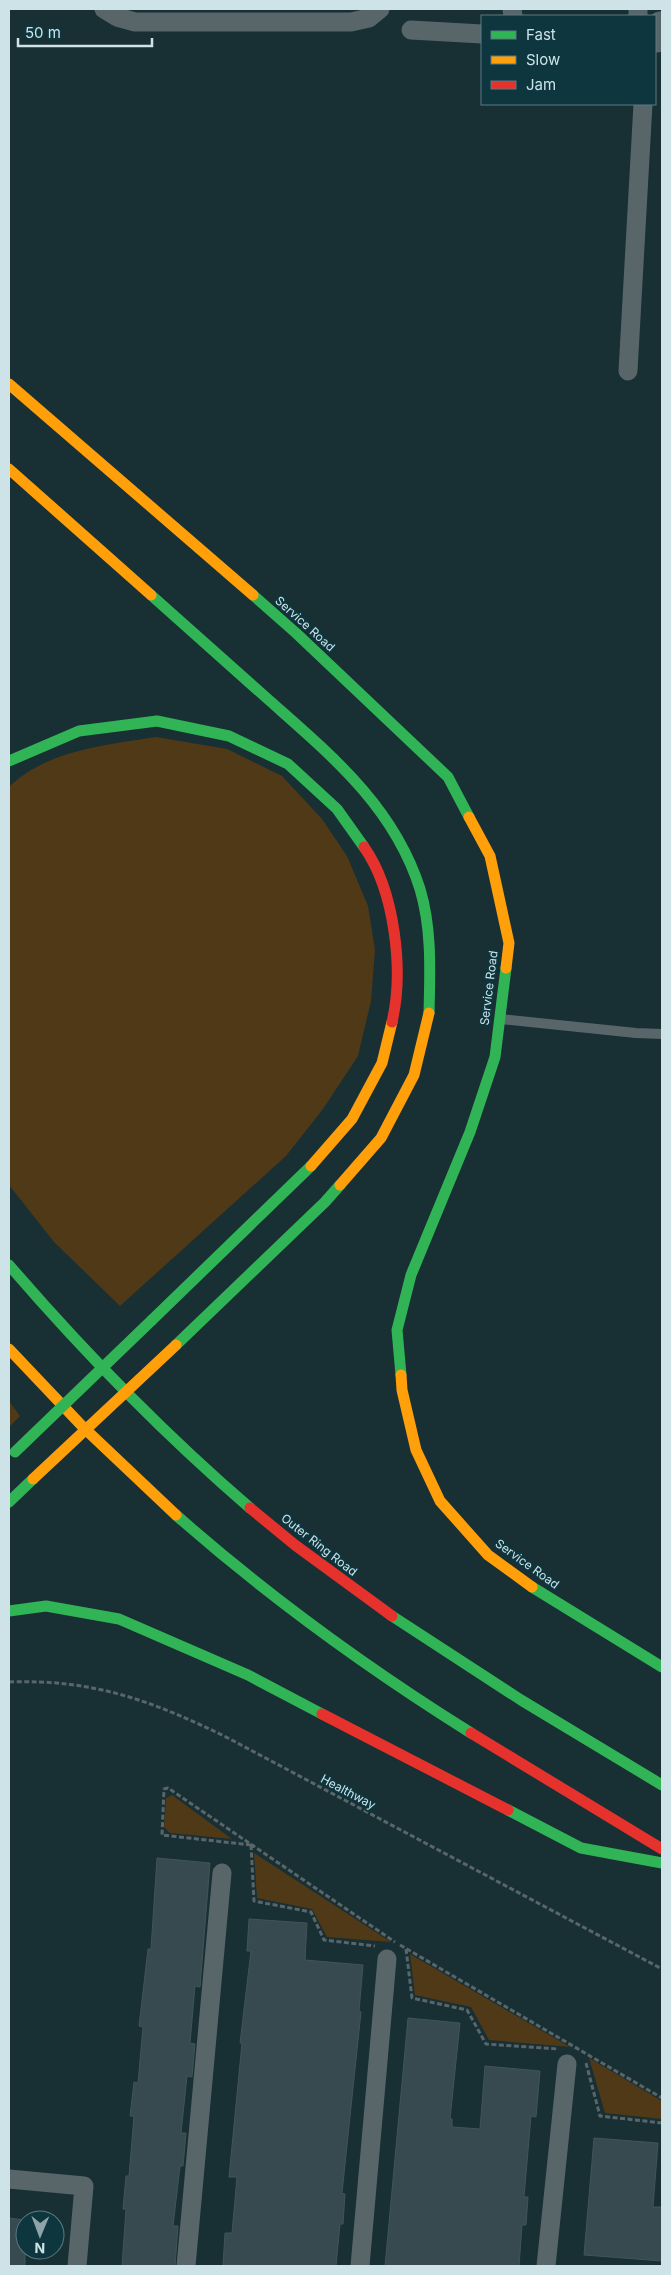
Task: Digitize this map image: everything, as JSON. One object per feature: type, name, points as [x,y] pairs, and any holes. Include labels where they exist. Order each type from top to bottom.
[{"type":"main road","name":"Service Road","points":[[9,384],[66,436],[296,633],[448,777],[490,856],[509,943],[495,1058],[470,1132],[411,1275],[397,1330],[402,1390],[416,1450],[440,1502],[488,1555],[541,1594],[662,1667]]},
{"type":"main road","points":[[9,469],[324,749],[364,789],[397,834],[420,889],[431,949],[429,1013],[414,1075],[381,1138],[325,1202],[9,1502]]},
{"type":"main road","points":[[9,761],[79,732],[157,721],[229,736],[288,764],[337,809],[367,851],[388,898],[397,952],[395,1008],[382,1063],[352,1118],[300,1178],[12,1455]]},
{"type":"main road","name":"Outer Ring Road","points":[[9,1265],[82,1349],[133,1400],[198,1462],[295,1544],[360,1593],[483,1677],[662,1785]]},
{"type":"main road","points":[[9,1349],[94,1440],[141,1484],[262,1588],[328,1638],[462,1729],[662,1849]]},
{"type":"main road","points":[[9,1611],[46,1606],[119,1618],[248,1676],[581,1848],[662,1862]]},
{"type":"street","points":[[104,9],[117,17],[135,22],[257,15],[351,22],[369,18],[380,9]]},
{"type":"street","points":[[658,43],[660,17]]},
{"type":"street","points":[[411,30],[481,34]]},
{"type":"street","points":[[628,371],[643,105]]},
{"type":"street","points":[[186,2266],[222,1873]]},
{"type":"street","points":[[360,2266],[387,1951]]},
{"type":"street","points":[[546,2266],[568,2055]]},
{"type":"street","points":[[9,2179],[84,2186],[77,2266]]},
{"type":"lane","points":[[500,1019],[662,1034]]},
{"type":"path","name":"Healthway","points":[[9,1682],[52,1682],[103,1689],[166,1708],[228,1738],[662,1969]]},
{"type":"path","points":[[251,1845],[162,1835],[164,1789],[168,1788],[406,1949],[662,2098]]},
{"type":"path","points":[[251,1845],[254,1901],[311,1912],[324,1940],[387,1951],[406,1949]]},
{"type":"path","points":[[406,1949],[412,1998],[468,2010],[486,2044],[568,2055],[583,2051]]},
{"type":"path","points":[[583,2051],[600,2116],[662,2123]]},
{"type":"shaded area","points":[[156,737],[227,749],[282,776],[322,819],[347,856],[368,906],[375,950],[371,1001],[358,1056],[323,1109],[286,1156],[120,1306],[54,1242],[9,1185],[9,787],[24,775],[59,757],[78,751]]},
{"type":"shaded area","points":[[9,1401],[20,1416],[9,1427]]},
{"type":"shaded area","points":[[172,1795],[232,1839],[170,1833],[164,1827],[166,1798]]},
{"type":"shaded area","points":[[254,1853],[391,1942],[327,1937],[312,1909],[257,1898]]},
{"type":"shaded area","points":[[410,1954],[570,2047],[489,2040],[471,2007],[415,1995]]},
{"type":"shaded area","points":[[589,2058],[662,2101],[662,2119],[605,2113]]},
{"type":"building","points":[[157,1858],[210,1863],[200,1987],[195,1986],[190,2043],[195,2044],[192,2077],[187,2076],[181,2133],[186,2133],[183,2166],[180,2166],[173,2226],[178,2226],[175,2266],[122,2266],[126,2209],[123,2209],[126,2176],[129,2176],[134,2116],[130,2116],[134,2082],[138,2083],[143,2027],[139,2026],[148,1949],[151,1949]]},
{"type":"building","points":[[249,1919],[307,1923],[305,1960],[363,1965],[359,2011],[361,2012],[342,2193],[345,2194],[343,2224],[340,2224],[336,2266],[223,2265],[225,2233],[232,2233],[237,2177],[229,2177],[242,2043],[240,2043],[251,1951],[247,1951]]},
{"type":"building","points":[[408,2018],[460,2023],[450,2119],[452,2119],[452,2127],[480,2129],[485,2066],[540,2071],[536,2117],[531,2116],[524,2197],[528,2197],[526,2225],[522,2225],[519,2266],[385,2266]]},
{"type":"building","points":[[594,2138],[658,2143],[653,2207],[662,2207],[662,2261],[584,2255]]},
{"type":"building","points":[[9,2218],[15,2219],[15,2260],[25,2260],[25,2266],[9,2266]]},
{"type":"traffic: fast","points":[[151,595],[338,763],[377,808],[394,833],[409,860],[420,889],[427,919],[430,982],[429,1013]]},
{"type":"traffic: fast","points":[[253,595],[296,633],[448,777],[469,817]]},
{"type":"traffic: fast","points":[[9,761],[79,731],[157,721],[229,736],[288,764],[337,809],[364,847]]},
{"type":"traffic: fast","points":[[401,1375],[397,1330],[411,1275],[470,1132],[495,1057],[506,968]]},
{"type":"traffic: fast","points":[[152,1320],[311,1166]]},
{"type":"traffic: fast","points":[[176,1345],[325,1202],[340,1185]]},
{"type":"traffic: fast","points":[[9,1265],[125,1391],[186,1451],[250,1508]]},
{"type":"traffic: fast","points":[[15,1452],[152,1320]]},
{"type":"traffic: fast","points":[[9,1502],[33,1479]]},
{"type":"traffic: fast","points":[[176,1515],[246,1574],[319,1630],[394,1683],[471,1733]]},
{"type":"traffic: fast","points":[[532,1587],[662,1667]]},
{"type":"traffic: fast","points":[[9,1611],[46,1606],[119,1619],[248,1675],[322,1714]]},
{"type":"traffic: fast","points":[[392,1616],[521,1700],[662,1785]]},
{"type":"traffic: fast","points":[[508,1810],[581,1848],[662,1863]]},
{"type":"traffic: slow","points":[[9,384],[253,595]]},
{"type":"traffic: slow","points":[[9,469],[151,595]]},
{"type":"traffic: slow","points":[[469,817],[490,856],[509,943],[506,968]]},
{"type":"traffic: slow","points":[[340,1185],[381,1138],[414,1075],[429,1013]]},
{"type":"traffic: slow","points":[[311,1166],[352,1119],[382,1063],[392,1022]]},
{"type":"traffic: slow","points":[[33,1479],[176,1345]]},
{"type":"traffic: slow","points":[[9,1349],[83,1427],[176,1515]]},
{"type":"traffic: slow","points":[[401,1375],[402,1390],[416,1450],[440,1501],[488,1555],[532,1587]]},
{"type":"traffic: jam","points":[[364,847],[375,865],[383,886],[390,908],[394,932],[397,979],[396,1002],[392,1022]]},
{"type":"traffic: jam","points":[[250,1508],[295,1545],[392,1616]]},
{"type":"traffic: jam","points":[[322,1714],[508,1810]]},
{"type":"traffic: jam","points":[[471,1733],[662,1849]]}]
